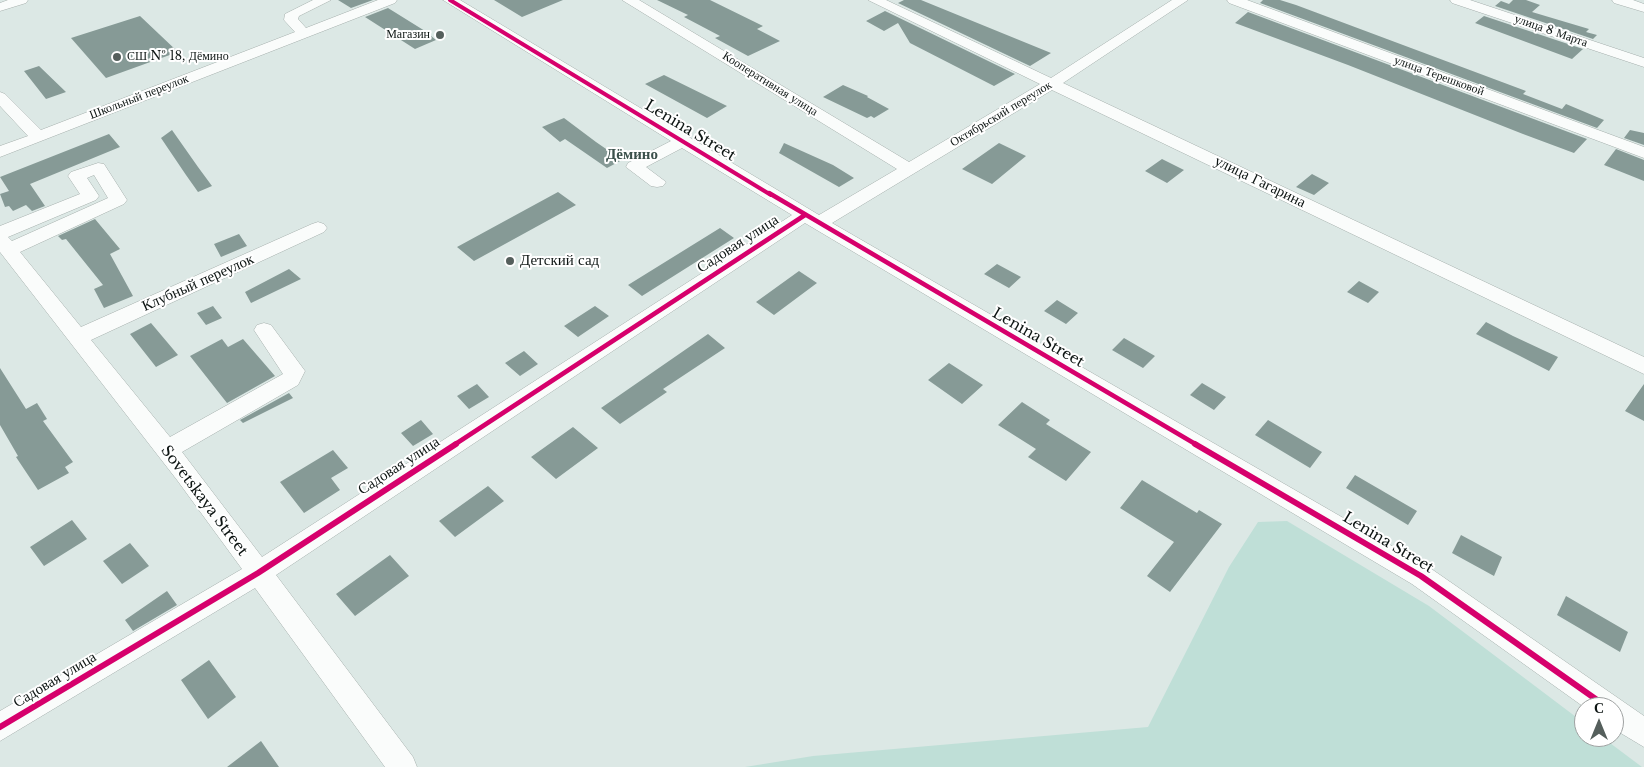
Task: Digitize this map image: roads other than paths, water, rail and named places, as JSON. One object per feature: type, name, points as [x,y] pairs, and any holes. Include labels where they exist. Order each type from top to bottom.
[{"type":"street","points":[[0,7],[21,0]]},
{"type":"street","points":[[304,33],[291,20],[292,14],[324,0]]},
{"type":"street","name":"Школьный переулок","points":[[0,152],[390,0]]},
{"type":"street","name":"Lenina Street","points":[[450,0],[812,219],[1421,576],[1593,697]]},
{"type":"street","name":"Кооперативная улица","points":[[629,0],[909,169]]},
{"type":"street","name":"улица Гагарина","points":[[875,0],[1644,366]]},
{"type":"street","name":"Октябрьский переулок","points":[[812,219],[909,169],[1052,83],[1181,0]]},
{"type":"street","name":"улица Терешковой","points":[[1234,0],[1644,153]]},
{"type":"street","name":"улица 8 Марта","points":[[1457,0],[1644,63]]},
{"type":"street","points":[[1619,0],[1644,8]]},
{"type":"street","points":[[0,97],[38,137]]},
{"type":"street","points":[[657,182],[634,167],[683,141]]},
{"type":"street","points":[[98,168],[108,187],[118,200],[3,241],[90,196],[77,176],[98,168]]},
{"type":"street","name":"Садовая улица","points":[[0,727],[258,574],[812,219]]},
{"type":"street","name":"Клубный переулок","points":[[78,337],[318,228]]},
{"type":"street","name":"Sovetskaya Street","points":[[3,241],[167,450],[403,767]]},
{"type":"street","points":[[167,450],[291,379],[295,371],[264,330]]},
{"type":"street","points":[[1624,719],[1644,733]]},
{"type":"place","name":"Магазин","points":[[440,35]]},
{"type":"place","name":"СШ № 18, Дёмино","points":[[117,57]]},
{"type":"place","name":"Детский сад","points":[[510,261]]},
{"type":"district","name":"Дёмино","points":[[632,155]]}]
